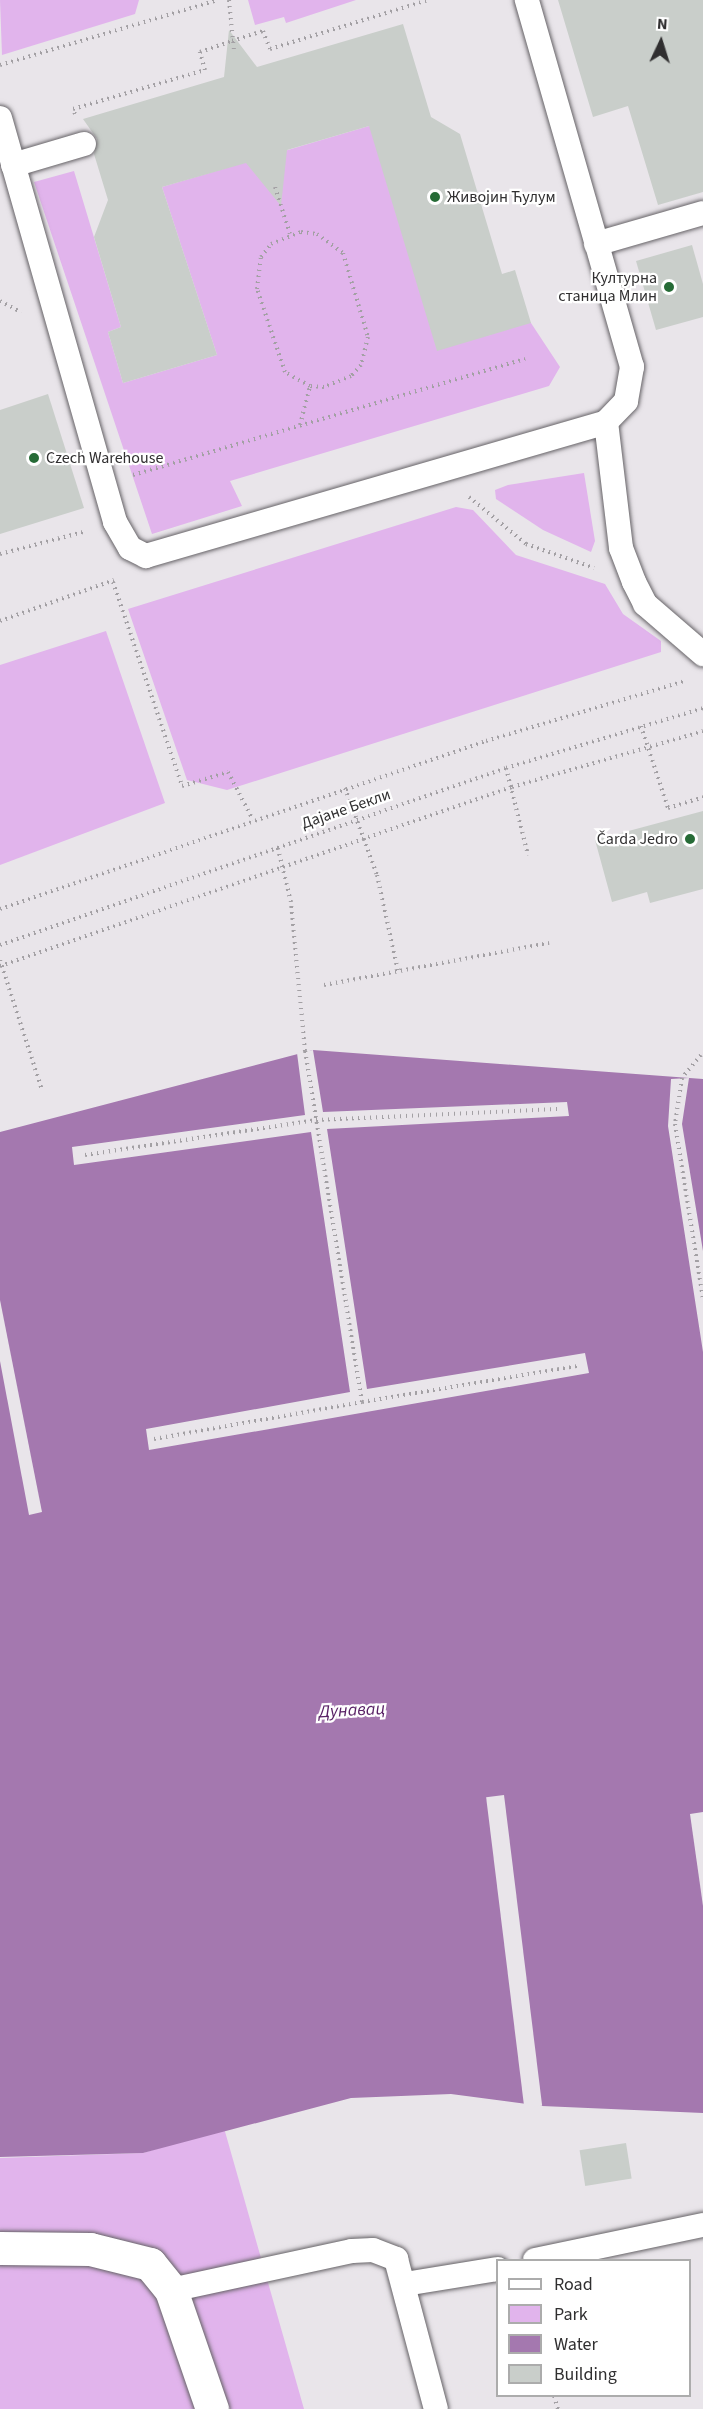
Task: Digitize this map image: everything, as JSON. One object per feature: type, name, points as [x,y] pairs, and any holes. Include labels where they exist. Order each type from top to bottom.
[{"type":"street","points":[[0,2248],[110,2254],[150,2264],[171,2290],[212,2409]]},
{"type":"lane","points":[[0,118],[115,522],[130,548],[146,556],[200,543],[436,469],[606,422],[626,401],[632,367],[527,0]]},
{"type":"lane","points":[[13,165],[84,144]]},
{"type":"lane","points":[[596,244],[703,213]]},
{"type":"lane","points":[[606,422],[621,548],[634,582],[645,604],[703,654]]},
{"type":"lane","points":[[540,2259],[703,2225]]},
{"type":"lane","points":[[171,2290],[373,2250],[396,2259],[405,2284],[436,2409]]},
{"type":"lane","points":[[405,2284],[496,2269]]},
{"type":"path","points":[[0,65],[218,0]]},
{"type":"path","points":[[229,0],[234,50]]},
{"type":"path","points":[[84,144],[73,109],[206,70],[200,52],[263,31],[270,50],[428,0]]},
{"type":"path","points":[[275,187],[290,234]]},
{"type":"path","points":[[290,234],[317,234],[343,253],[368,337],[361,365],[351,376],[324,387],[310,386],[285,372],[277,359],[257,289],[261,257],[290,234]]},
{"type":"path","points":[[104,483],[525,359]]},
{"type":"path","points":[[300,426],[310,386]]},
{"type":"path","points":[[436,469],[526,544],[634,582]]},
{"type":"path","points":[[0,554],[115,522]]},
{"type":"path","points":[[0,621],[113,582],[130,548]]},
{"type":"path","points":[[113,582],[182,786],[228,772],[253,820]]},
{"type":"path","points":[[0,909],[345,788],[693,679]]},
{"type":"path","name":"Дајане Бекли","points":[[0,945],[277,845],[506,768],[703,708]]},
{"type":"path","points":[[641,726],[668,808],[703,797]]},
{"type":"path","points":[[42,1090],[0,964],[512,787],[703,731]]},
{"type":"path","points":[[506,768],[528,855]]},
{"type":"path","points":[[345,788],[377,875],[398,972]]},
{"type":"path","points":[[277,845],[284,866],[316,1120],[362,1402]]},
{"type":"path","points":[[324,985],[549,943]]},
{"type":"path","points":[[702,1054],[682,1078],[675,1118],[703,1299]]},
{"type":"path","points":[[84,1155],[316,1120],[562,1109]]},
{"type":"path","points":[[154,1439],[578,1366]]},
{"type":"green space","points":[[0,0],[139,0],[135,14],[2,55]]},
{"type":"green space","points":[[248,0],[356,0],[286,23],[284,17],[255,25]]},
{"type":"green space","points":[[369,126],[531,323],[560,367],[549,386],[230,481],[242,506],[152,534],[34,182],[74,171],[121,327],[108,332],[123,383],[217,355],[162,187]]},
{"type":"green space","points":[[584,473],[595,541],[591,552],[543,530],[496,499],[495,490],[508,485]]},
{"type":"green space","points":[[456,507],[473,510],[516,555],[605,584],[623,614],[661,641],[661,652],[227,790],[187,780],[128,609]]},
{"type":"green space","points":[[106,631],[165,803],[0,865],[0,665]]},
{"type":"green space","points":[[224,2128],[304,2409],[0,2409],[0,2158],[143,2153]]},
{"type":"water","name":"Дунавац","points":[[313,1050],[703,1079],[703,2113],[542,2106],[451,2094],[351,2098],[143,2153],[0,2157],[0,1132]]},
{"type":"pier","points":[[313,1050],[323,1112],[567,1102],[569,1116],[327,1129],[367,1389],[585,1353],[589,1373],[149,1450],[146,1429],[350,1392],[311,1132],[74,1165],[72,1147],[305,1115],[297,1053]]},
{"type":"pier","points":[[689,1078],[682,1124],[703,1251],[703,1352],[668,1126],[671,1079]]},
{"type":"pier","points":[[0,1300],[42,1512],[29,1515],[0,1361]]},
{"type":"pier","points":[[504,1795],[542,2106],[524,2108],[486,1797]]},
{"type":"pier","points":[[703,1812],[703,1906],[690,1814]]},
{"type":"building","points":[[558,0],[703,0],[703,192],[658,205],[628,106],[593,117]]},
{"type":"building","name":"Живојин Ћулум","points":[[403,24],[431,117],[460,134],[502,274],[515,270],[531,323],[437,351],[369,126],[287,150],[281,206],[246,163],[162,187],[217,355],[123,383],[108,332],[121,327],[94,237],[108,200],[94,154],[97,139],[83,119],[224,77],[229,30],[257,67]]},
{"type":"building","points":[[692,245],[703,284],[703,317],[656,330],[636,261]]},
{"type":"building","name":"Czech Warehouse","points":[[48,394],[84,508],[0,534],[0,410]]},
{"type":"building","points":[[703,811],[703,889],[650,903],[647,892],[612,902],[595,840]]},
{"type":"building","points":[[626,2143],[632,2179],[585,2186],[580,2150]]},
{"type":"place","name":"Живојин Ћулум","points":[[435,197]]},
{"type":"place","name":"Културна станица Млин","points":[[669,287]]},
{"type":"place","name":"Czech Warehouse","points":[[34,458]]},
{"type":"place","name":"Čarda Jedro","points":[[690,839]]}]
